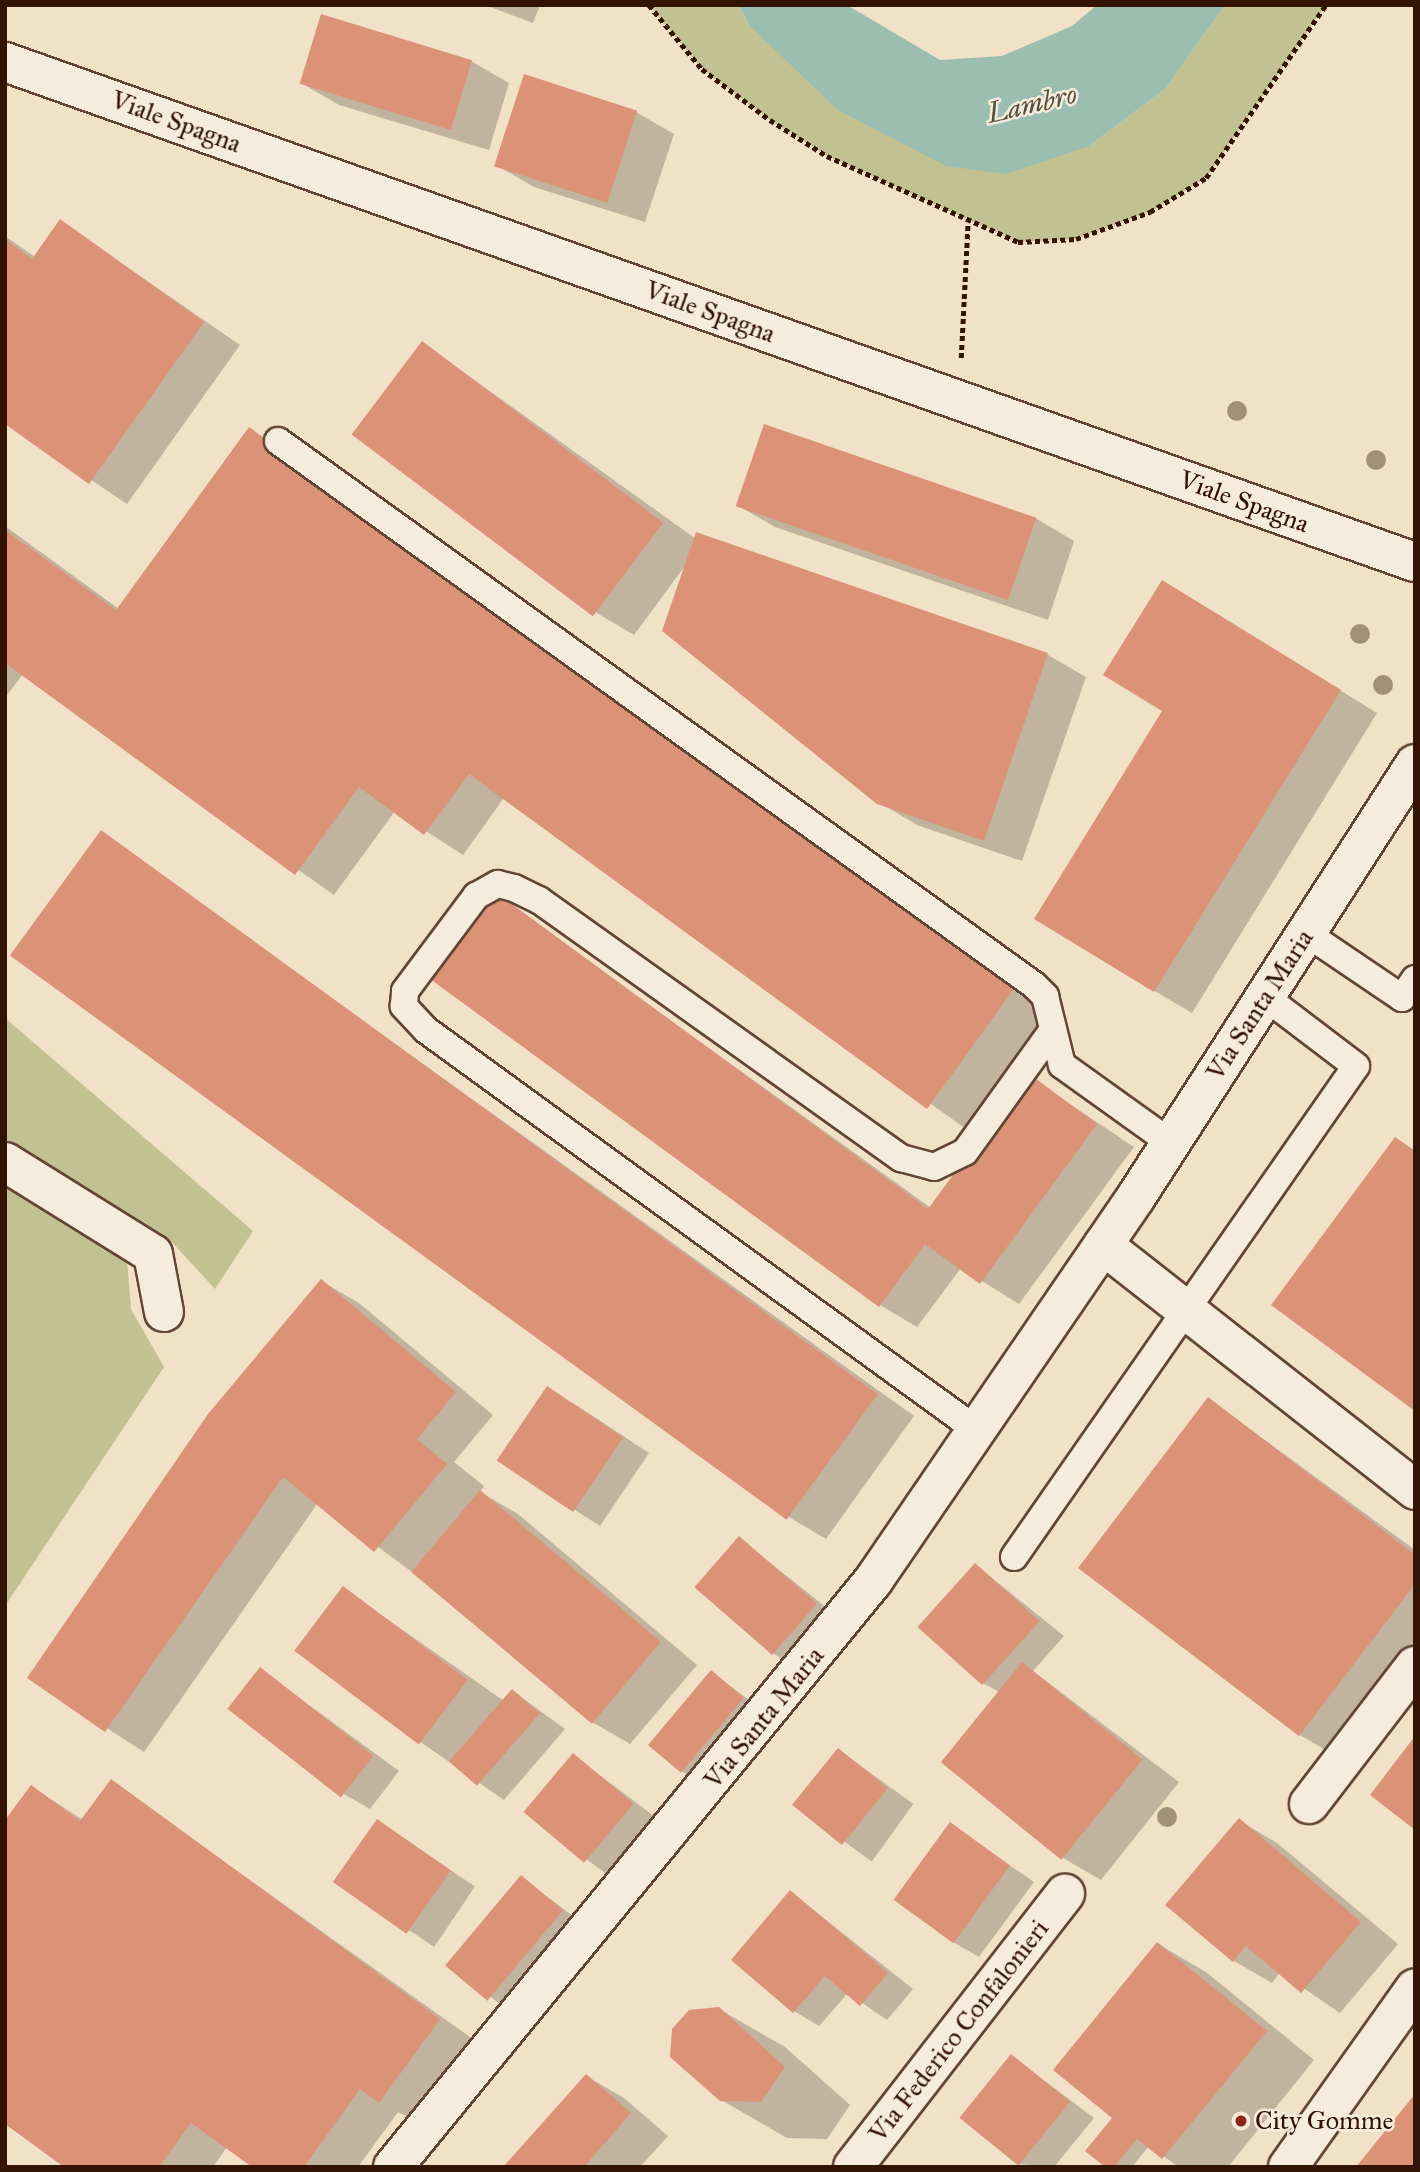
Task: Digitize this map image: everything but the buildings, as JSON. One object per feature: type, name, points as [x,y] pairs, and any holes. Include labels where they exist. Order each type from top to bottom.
[{"type":"street","name":"Viale Spagna","points":[[5,62],[1415,562]]},
{"type":"street","name":"Via Santa Maria","points":[[393,2167],[836,1630],[978,1431],[1103,1245],[1415,764]]},
{"type":"street","points":[[5,1162],[153,1254],[164,1312]]},
{"type":"street","points":[[1103,1245],[1415,1490]]},
{"type":"street","points":[[1310,1804],[1415,1666]]},
{"type":"street","name":"Via Federico Confalonieri","points":[[853,2167],[1065,1894]]},
{"type":"street","points":[[1288,2167],[1415,1988]]},
{"type":"lane","points":[[278,441],[1034,985],[1045,996],[1062,1065],[1171,1143]]},
{"type":"lane","points":[[978,1431],[426,1030],[404,1006],[405,991],[476,896],[499,884],[514,888],[901,1158],[934,1167],[965,1152],[1052,1031]]},
{"type":"lane","points":[[1306,933],[1402,998],[1415,979]]},
{"type":"lane","points":[[1014,1557],[1356,1066],[1265,997]]},
{"type":"path","points":[[649,5],[702,69],[770,120],[827,156],[1018,242],[1076,239],[1150,212],[1206,178],[1326,5]]},
{"type":"path","points":[[960,400],[968,219]]},
{"type":"green space","points":[[649,5],[739,5],[749,25],[1089,146],[1165,89],[1225,5],[1326,5],[1206,178],[1150,212],[1076,239],[1018,242],[827,156],[770,120],[702,69]]},
{"type":"green space","points":[[5,1018],[253,1231],[215,1289],[170,1240],[5,1142]]},
{"type":"green space","points":[[5,1187],[127,1260],[131,1309],[164,1367],[5,1606]]},
{"type":"water","name":"Lambro","points":[[739,5],[847,5],[940,60],[1002,56],[1072,26],[1097,5],[1225,5],[1165,89],[1089,146],[1006,174],[946,166],[838,110],[749,25]]},
{"type":"place","name":"City Gomme","points":[[1241,2121]]}]
